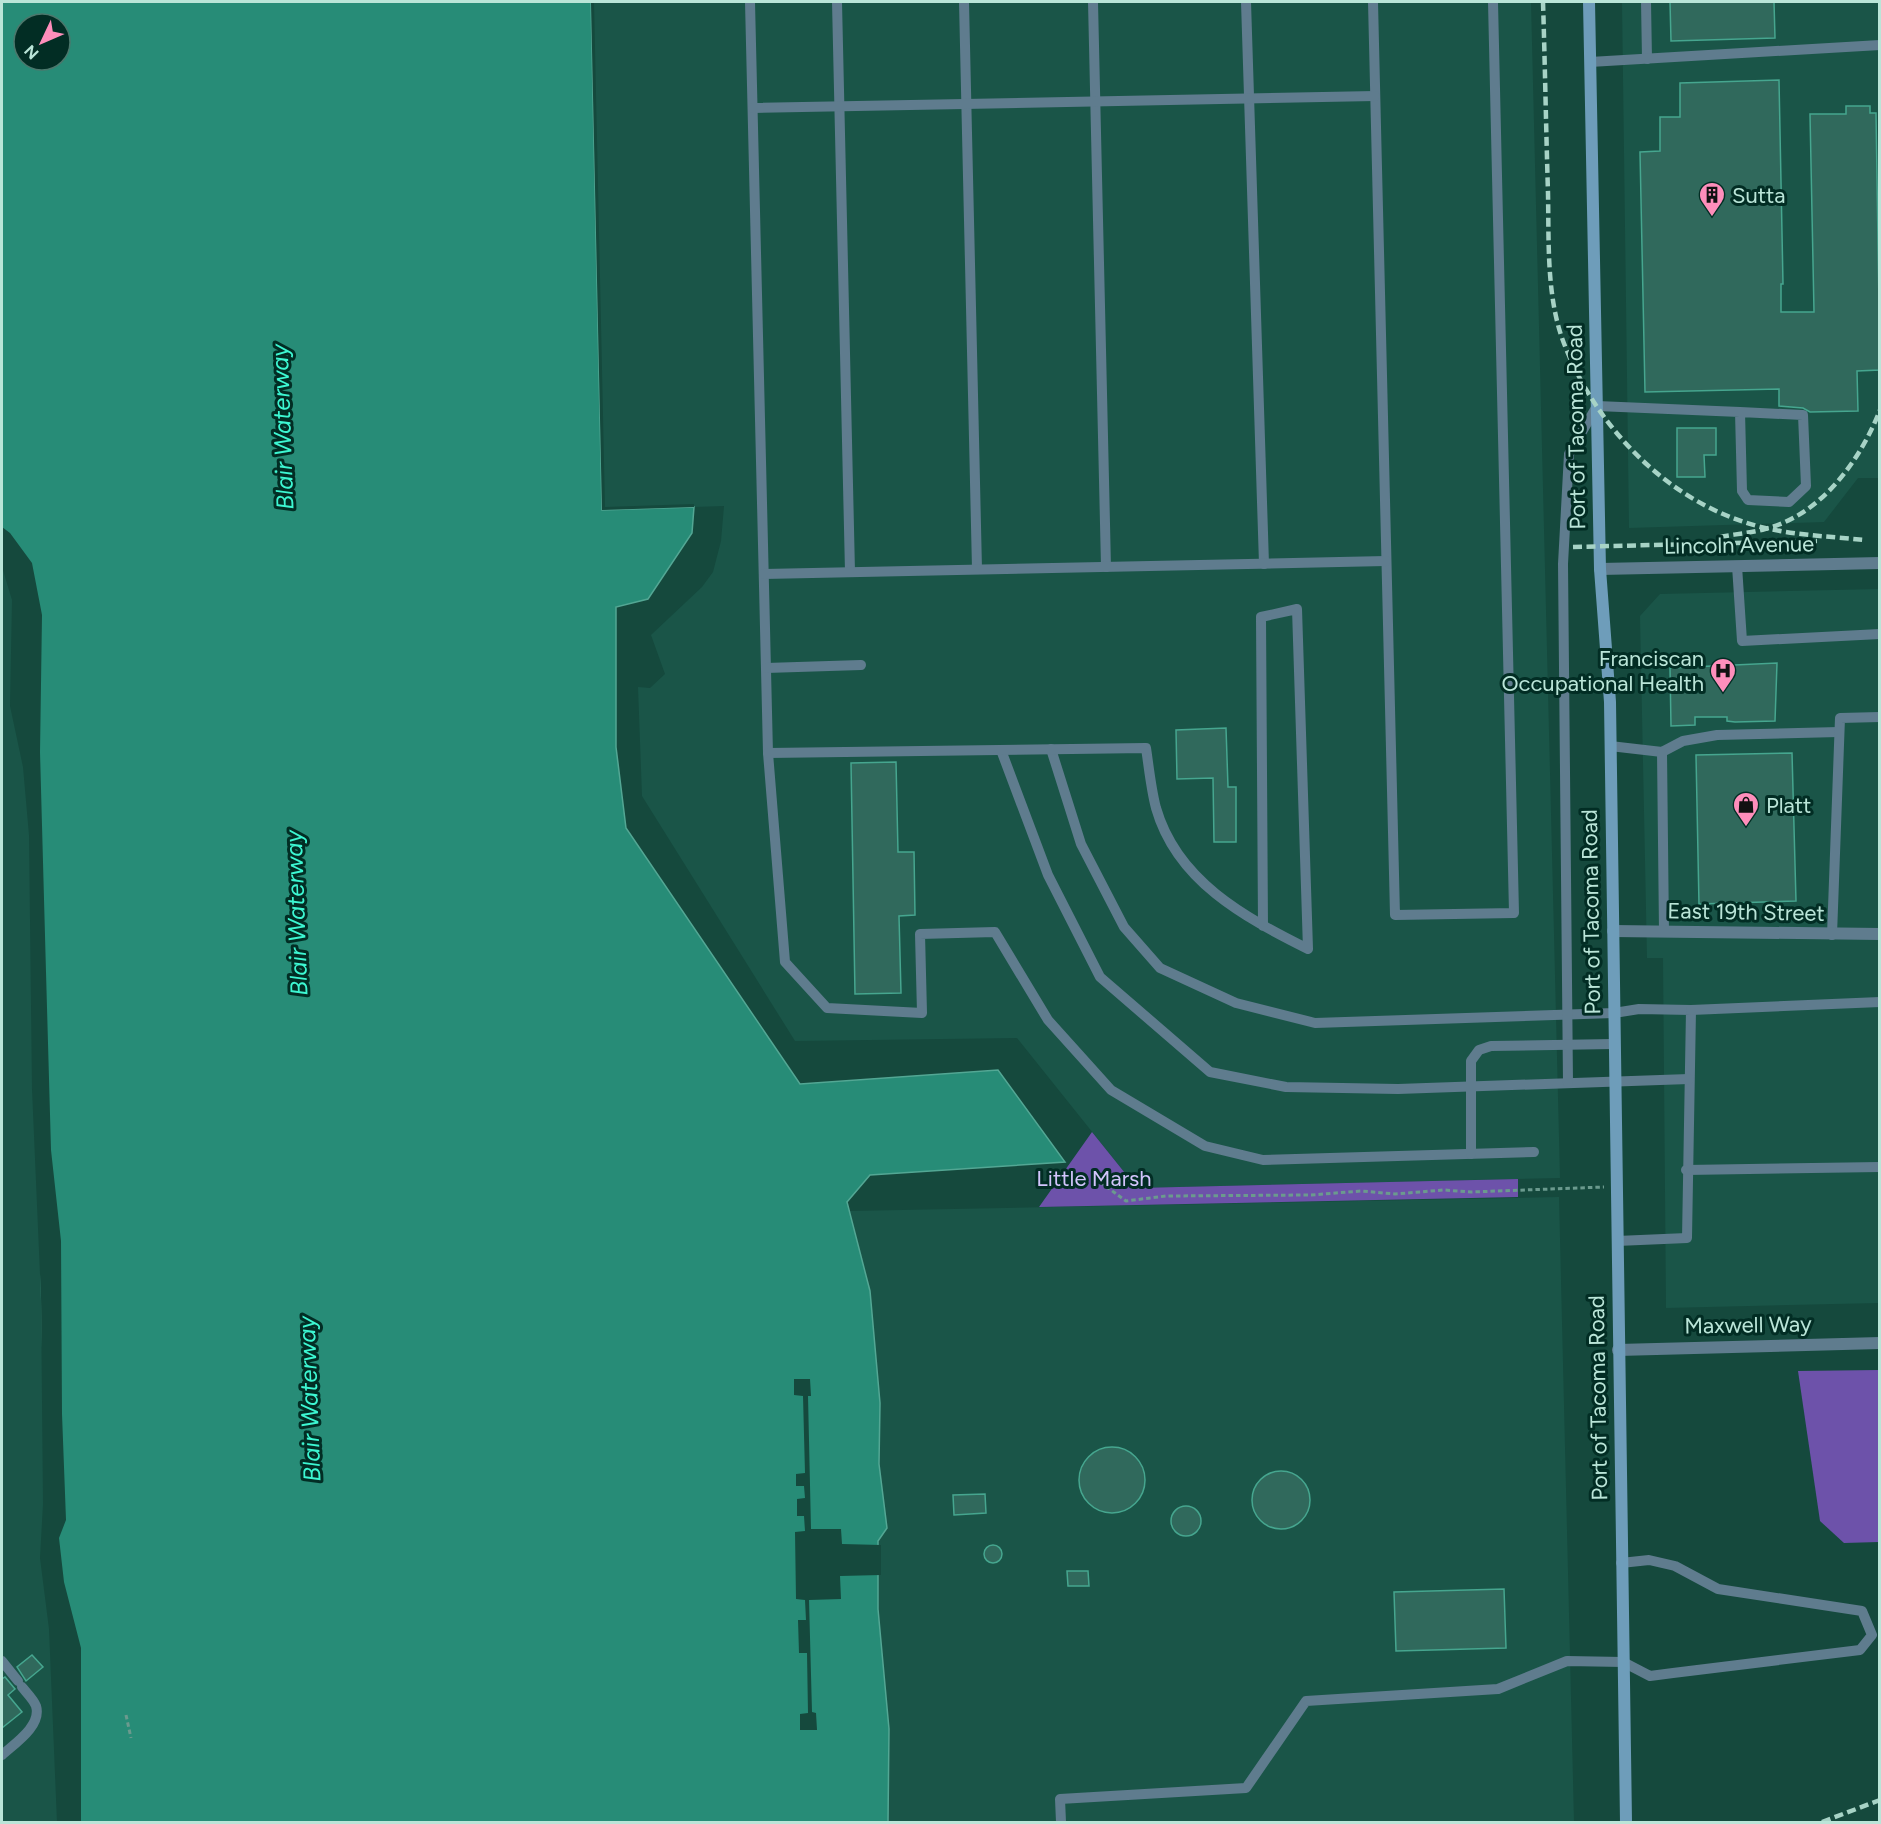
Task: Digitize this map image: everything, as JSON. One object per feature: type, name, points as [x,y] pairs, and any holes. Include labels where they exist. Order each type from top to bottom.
[{"type":"main road","name":"Port of Tacoma Road","points":[[1589,2],[1600,569],[1610,746],[1626,1822]]},
{"type":"street","name":"Lincoln Avenue","points":[[1600,569],[1880,562]]},
{"type":"street","name":"East 19th Street","points":[[1613,931],[1880,934]]},
{"type":"street","name":"Maxwell Way","points":[[1618,1350],[1880,1343]]},
{"type":"lane","points":[[750,2],[768,753],[785,962],[827,1008],[922,1013],[920,934],[995,932],[1048,1020],[1111,1090],[1205,1146],[1263,1160],[1534,1152]]},
{"type":"lane","points":[[837,2],[850,572]]},
{"type":"lane","points":[[964,2],[977,570]]},
{"type":"lane","points":[[1093,2],[1106,567]]},
{"type":"lane","points":[[1246,2],[1264,564]]},
{"type":"lane","points":[[1373,2],[1395,915],[1515,913],[1493,2]]},
{"type":"lane","points":[[1646,2],[1647,59]]},
{"type":"lane","points":[[1590,62],[1880,45]]},
{"type":"lane","points":[[753,108],[1375,96]]},
{"type":"lane","points":[[1568,1083],[1563,564],[1569,454],[1597,406],[1740,412],[1803,415],[1806,486],[1789,502],[1748,500],[1742,491],[1740,412]]},
{"type":"lane","points":[[764,574],[1386,561]]},
{"type":"lane","points":[[1737,567],[1742,641],[1880,634]]},
{"type":"lane","points":[[768,753],[1146,748],[1156,809],[1180,858],[1217,897],[1263,926],[1308,949],[1297,609],[1261,617],[1263,926]]},
{"type":"lane","points":[[766,668],[861,665]]},
{"type":"lane","points":[[1832,935],[1840,718],[1880,717]]},
{"type":"lane","points":[[1610,746],[1662,752],[1683,741],[1717,735],[1839,732]]},
{"type":"lane","points":[[1051,749],[1081,844],[1125,927],[1160,968],[1236,1004],[1315,1023],[1614,1013],[1639,1009],[1691,1010],[1880,1002]]},
{"type":"lane","points":[[1002,750],[1048,875],[1100,977],[1210,1072],[1286,1087],[1398,1089],[1689,1079]]},
{"type":"lane","points":[[1662,752],[1664,932]]},
{"type":"lane","points":[[1617,1241],[1687,1238],[1686,1170],[1691,1010]]},
{"type":"lane","points":[[1471,1154],[1473,1086],[1471,1061],[1479,1050],[1491,1046],[1613,1044]]},
{"type":"lane","points":[[1686,1170],[1880,1167]]},
{"type":"lane","points":[[1061,1822],[1060,1799],[1246,1788],[1306,1701],[1498,1689],[1567,1661],[1623,1662],[1650,1676],[1860,1650],[1872,1635],[1862,1611],[1718,1588],[1675,1566],[1649,1560],[1621,1563]]},
{"type":"lane","points":[[2,1660],[36,1705],[33,1725],[2,1755]]},
{"type":"path","points":[[1100,1182],[1126,1201],[1166,1196],[1311,1195],[1361,1191],[1395,1194],[1444,1190],[1616,1186]]},
{"type":"path","points":[[126,1715],[131,1738]]},
{"type":"shaded area","points":[[591,2],[1531,2],[1560,1178],[1137,1188],[1017,1038],[795,1041],[642,796],[638,687],[650,688],[665,674],[651,635],[702,587],[713,572],[721,541],[724,506],[602,510]]},
{"type":"shaded area","points":[[1622,2],[1879,2],[1879,478],[1858,478],[1824,522],[1629,528]]},
{"type":"shaded area","points":[[2,557],[15,599],[32,834],[52,1629],[60,1822],[2,1822]]},
{"type":"shaded area","points":[[1879,589],[1879,1303],[1666,1308],[1663,958],[1647,958],[1640,616],[1660,594]]},
{"type":"shaded area","points":[[1559,1197],[1574,1822],[888,1822],[889,1729],[878,1609],[878,1541],[887,1528],[879,1464],[880,1403],[870,1291],[850,1211]]},
{"type":"green space","name":"Little Marsh","points":[[1092,1132],[1137,1188],[1518,1179],[1518,1197],[1039,1207]]},
{"type":"green space","points":[[1879,1370],[1879,1542],[1844,1543],[1820,1521],[1798,1371]]},
{"type":"water","name":"Blair Waterway","points":[[2,2],[591,2],[602,510],[694,507],[692,533],[648,599],[616,607],[616,747],[626,828],[800,1084],[998,1070],[1065,1162],[870,1175],[847,1202],[870,1291],[880,1403],[879,1464],[887,1528],[878,1541],[878,1609],[889,1729],[888,1822],[60,1822],[46,1504],[32,834],[15,599],[2,557]]},
{"type":"pier","points":[[591,2],[594,2],[605,507],[694,504],[694,507],[602,510]]},
{"type":"pier","points":[[2,527],[10,533],[32,563],[42,615],[40,752],[51,1150],[61,1241],[62,1414],[66,1520],[59,1538],[64,1582],[81,1648],[81,1822],[57,1822],[49,1629],[40,1558],[43,1504],[41,1297],[32,1089],[29,835],[23,767],[10,706],[12,600],[2,567]]},
{"type":"pier","points":[[794,1379],[810,1379],[811,1396],[808,1396],[811,1529],[841,1529],[842,1544],[881,1545],[881,1575],[840,1576],[841,1599],[809,1600],[812,1712],[816,1713],[817,1730],[800,1730],[800,1714],[808,1713],[807,1653],[799,1653],[798,1620],[806,1620],[805,1600],[796,1599],[795,1532],[805,1531],[804,1516],[797,1516],[797,1499],[805,1498],[804,1486],[796,1486],[796,1474],[805,1473],[803,1396],[794,1395]]},
{"type":"building","points":[[1670,2],[1774,2],[1775,38],[1671,41]]},
{"type":"building","points":[[1779,80],[1783,284],[1781,284],[1781,312],[1814,312],[1810,114],[1846,114],[1846,106],[1870,106],[1870,113],[1876,113],[1880,370],[1857,371],[1858,411],[1810,412],[1803,408],[1779,406],[1779,389],[1645,392],[1640,152],[1660,151],[1660,117],[1680,117],[1680,83]]},
{"type":"building","points":[[1677,428],[1716,428],[1716,455],[1704,455],[1705,477],[1677,477]]},
{"type":"building","name":"Franciscan Occupational Health","points":[[1777,663],[1775,721],[1735,722],[1727,721],[1727,717],[1695,717],[1695,725],[1671,726],[1670,668]]},
{"type":"building","points":[[1226,728],[1228,787],[1236,787],[1236,842],[1214,842],[1213,778],[1177,779],[1176,730]]},
{"type":"building","name":"Platt","points":[[1792,753],[1796,901],[1699,904],[1696,755]]},
{"type":"building","points":[[896,762],[898,852],[914,852],[915,915],[899,916],[901,993],[855,994],[851,763]]},
{"type":"building","points":[[1112,1447],[1125,1449],[1140,1462],[1145,1480],[1143,1493],[1130,1508],[1112,1513],[1099,1511],[1084,1498],[1079,1480],[1081,1467],[1094,1452]]},
{"type":"building","points":[[1275,1471],[1287,1471],[1297,1475],[1306,1484],[1310,1506],[1302,1521],[1287,1529],[1275,1529],[1265,1525],[1256,1516],[1252,1506],[1252,1494],[1256,1484],[1265,1475]]},
{"type":"building","points":[[985,1494],[986,1513],[954,1515],[953,1495]]},
{"type":"building","points":[[1186,1506],[1197,1510],[1201,1521],[1197,1532],[1186,1536],[1175,1532],[1171,1521],[1175,1510]]},
{"type":"building","points":[[993,1545],[999,1548],[1002,1554],[999,1560],[993,1563],[987,1560],[984,1554],[987,1548]]},
{"type":"building","points":[[1067,1571],[1088,1571],[1089,1586],[1068,1586]]},
{"type":"building","points":[[1504,1589],[1506,1648],[1396,1651],[1394,1592]]},
{"type":"building","points":[[32,1655],[43,1667],[26,1681],[17,1667]]},
{"type":"building","points":[[5,1677],[15,1689],[8,1695],[22,1712],[2,1728],[2,1679]]},
{"type":"railway","points":[[1543,2],[1552,290],[1559,328],[1578,375],[1595,403],[1635,454],[1686,494],[1714,510],[1773,530],[1865,540]]},
{"type":"railway","points":[[1720,537],[1760,530],[1785,522],[1804,512],[1821,499],[1850,466],[1872,429],[1880,410]]},
{"type":"railway","points":[[1573,547],[1817,541]]},
{"type":"railway","points":[[1822,1822],[1880,1800]]},
{"type":"place","name":"Sutta","points":[[1712,218]]},
{"type":"place","name":"Franciscan Occupational Health","points":[[1723,694]]},
{"type":"place","name":"Platt","points":[[1746,828]]}]
